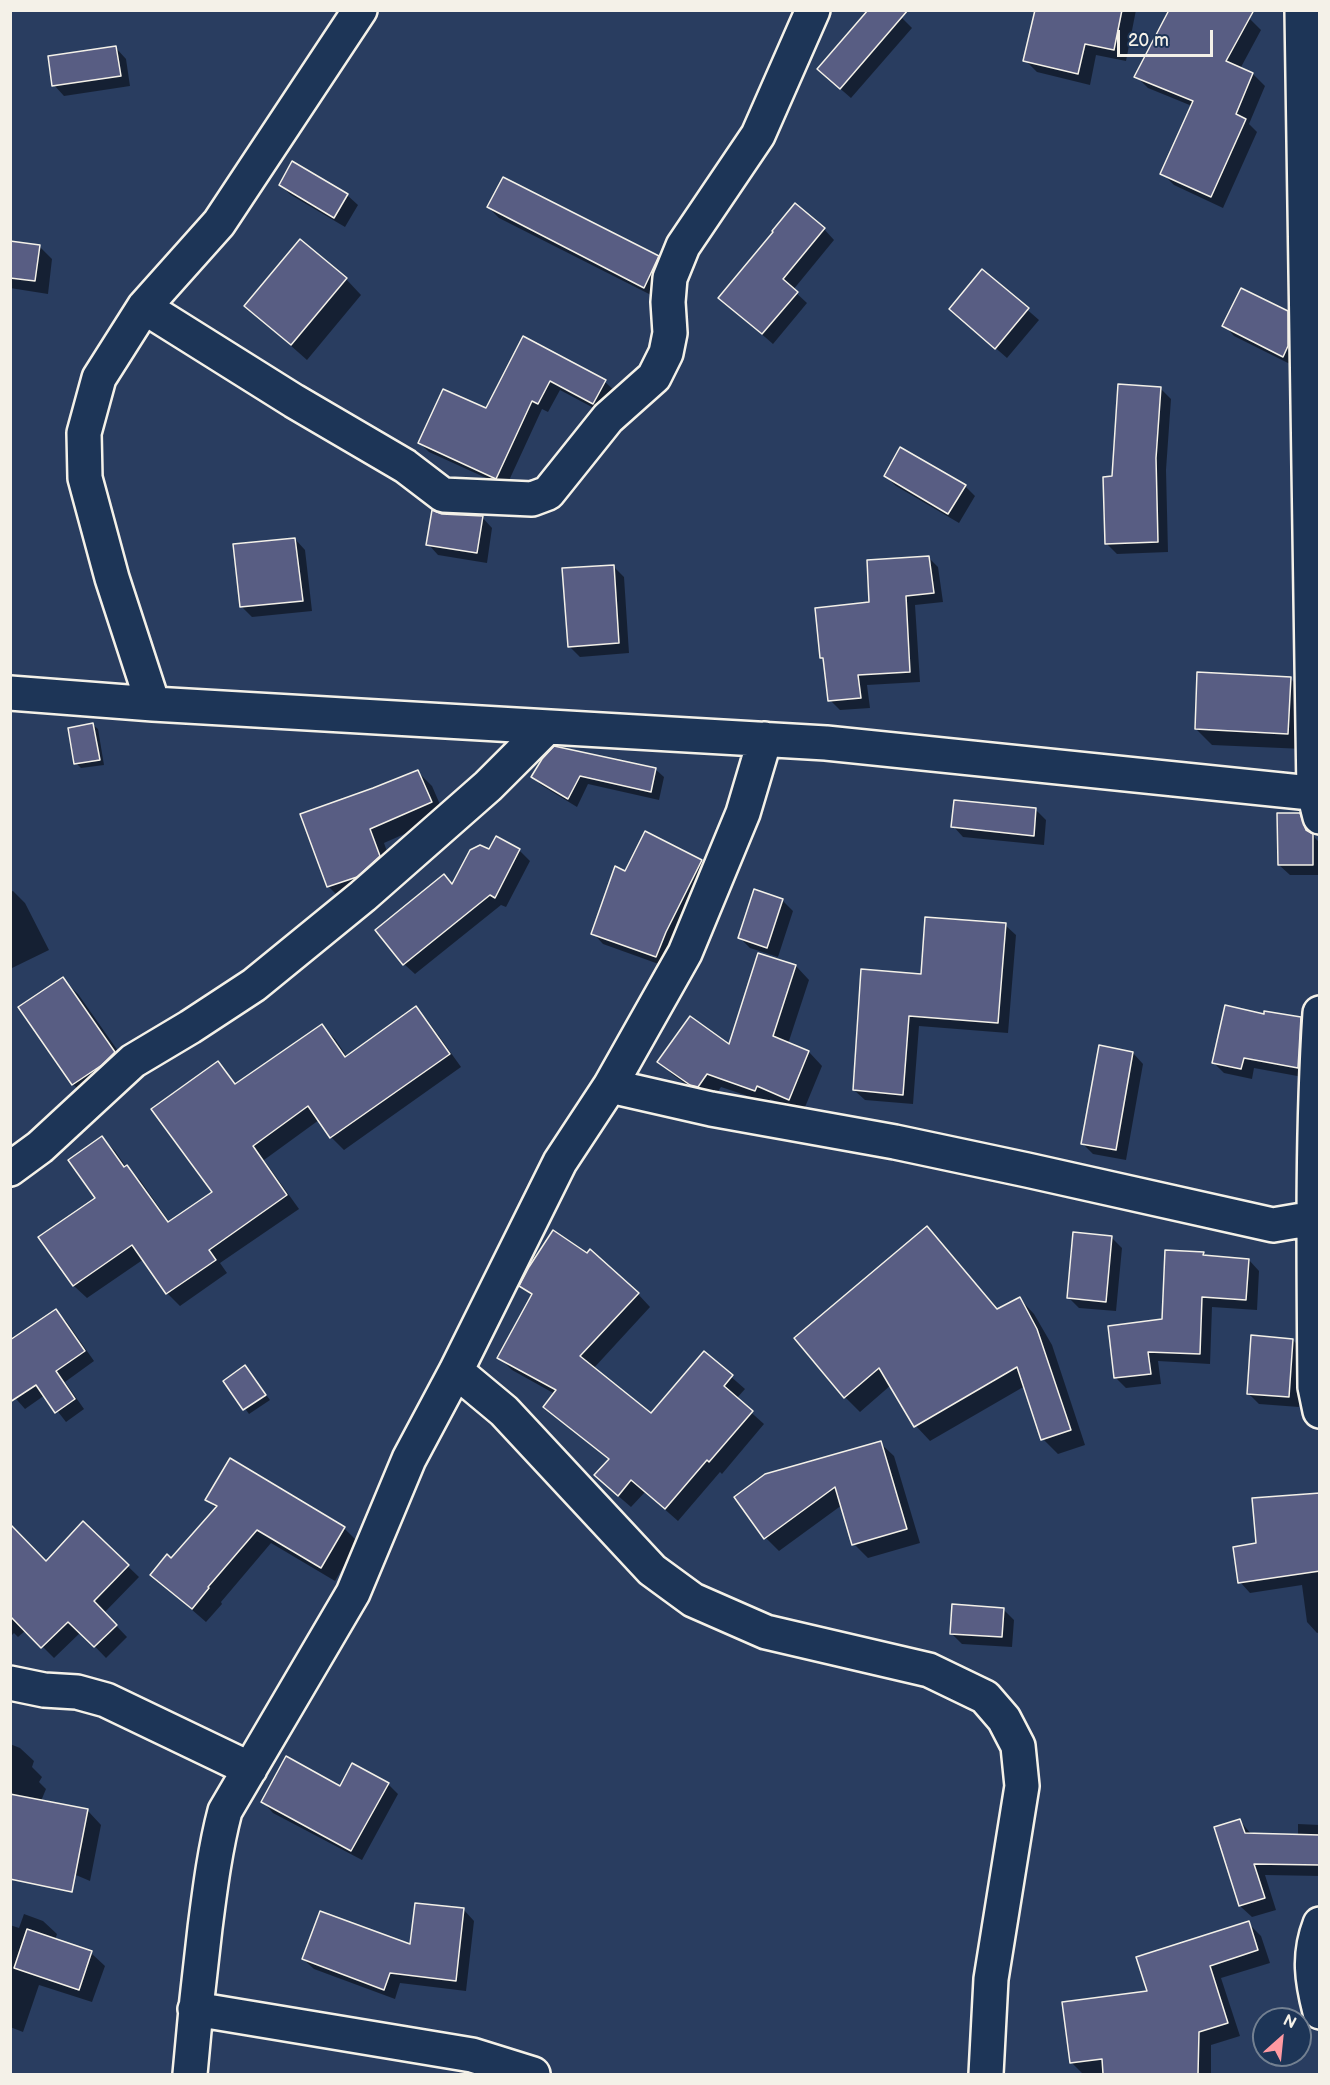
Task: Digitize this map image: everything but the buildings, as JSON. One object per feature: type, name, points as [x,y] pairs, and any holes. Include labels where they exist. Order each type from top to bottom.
[{"type":"street","points":[[153,704],[112,578],[85,478],[84,433],[99,378],[144,307],[219,223],[360,10]]},
{"type":"street","points":[[144,307],[405,466],[443,495],[532,499],[549,493],[608,418],[654,377],[666,353],[670,333],[668,302],[670,278],[683,246],[759,135],[813,10]]},
{"type":"street","points":[[10,693],[153,704],[826,743],[1318,801],[1302,10]]},
{"type":"street","points":[[10,1169],[40,1147],[133,1061],[254,985],[363,896],[488,786],[547,727]]},
{"type":"street","points":[[190,2074],[195,2009],[217,1843],[225,1811],[353,1593],[409,1458],[456,1371],[560,1162],[610,1086],[685,953],[743,813],[765,739]]},
{"type":"street","points":[[1320,1013],[1316,1075],[1315,1387],[1320,1411]]},
{"type":"street","points":[[610,1086],[711,1109],[895,1142],[1273,1225],[1316,1218]]},
{"type":"street","points":[[456,1371],[504,1411],[652,1570],[693,1600],[766,1632],[929,1670],[985,1697],[1004,1719],[1018,1746],[1022,1786],[991,1979],[986,2074]]},
{"type":"street","points":[[10,1683],[44,1690],[77,1692],[106,1700],[250,1769]]},
{"type":"street","points":[[1320,1924],[1314,1938],[1312,1977],[1320,2012]]},
{"type":"street","points":[[195,2009],[472,2055],[533,2074]]}]
